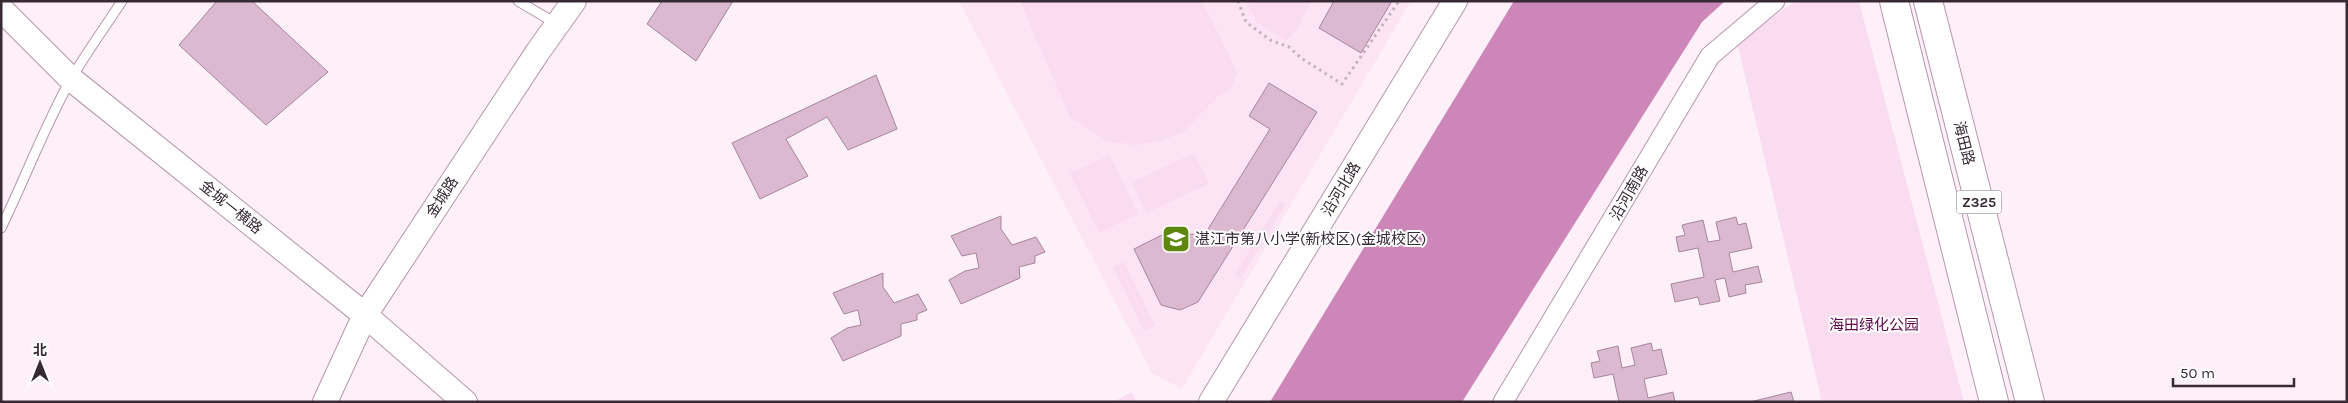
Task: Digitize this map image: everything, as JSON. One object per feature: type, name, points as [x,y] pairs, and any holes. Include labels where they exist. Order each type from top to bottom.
[{"type":"main road","name":"Z325","points":[[1894,1],[1994,402]]},
{"type":"main road","name":"海田路","points":[[1928,1],[2030,402]]},
{"type":"street","name":"金城路","points":[[325,402],[365,315],[574,1]]},
{"type":"street","name":"沿河北路","points":[[1211,402],[1455,1]]},
{"type":"street","name":"沿河南路","points":[[1503,402],[1710,56],[1775,1]]},
{"type":"street","name":"金城一横路","points":[[1,9],[71,79],[365,315],[465,402]]},
{"type":"lane","points":[[1,228],[29,164],[71,79],[122,1]]},
{"type":"lane","points":[[518,1],[558,24]]},
{"type":"path","points":[[1238,1],[1246,22],[1270,40],[1289,47],[1301,58],[1342,84],[1399,1]]},
{"type":"shaded area","name":"湛江市第八小学(新校区)(金城校区)","points":[[959,1],[1411,1],[1182,389],[1152,373]]},
{"type":"shaded area","points":[[1514,1],[1725,1],[1702,22],[1462,402],[1270,402]]},
{"type":"green space","points":[[1020,1],[1202,1],[1237,72],[1230,90],[1217,96],[1184,132],[1161,141],[1135,145],[1107,141],[1071,119]]},
{"type":"green space","points":[[1246,1],[1312,1],[1292,36],[1286,40],[1257,23]]},
{"type":"green space","name":"海田绿化公园","points":[[1796,1],[1859,1],[1964,402],[1822,402],[1737,42]]},
{"type":"green space","points":[[1194,153],[1209,184],[1146,213],[1132,182]]},
{"type":"green space","points":[[1110,155],[1138,214],[1099,233],[1070,173]]},
{"type":"green space","points":[[1280,201],[1286,204],[1240,279],[1234,275]]},
{"type":"green space","points":[[1124,262],[1155,326],[1144,331],[1113,267]]},
{"type":"green space","points":[[1132,392],[1137,402],[1113,402]]},
{"type":"building","points":[[217,1],[252,1],[328,72],[266,125],[179,45]]},
{"type":"building","points":[[662,1],[733,1],[696,61],[647,24]]},
{"type":"building","points":[[1334,1],[1392,1],[1361,53],[1319,28]]},
{"type":"building","points":[[876,75],[897,129],[848,150],[827,117],[786,139],[808,176],[760,199],[732,143]]},
{"type":"building","points":[[1269,83],[1317,112],[1198,302],[1180,310],[1161,305],[1134,249],[1162,235],[1205,234],[1270,129],[1249,116]]},
{"type":"building","points":[[1001,216],[1001,229],[1012,245],[1036,237],[1045,252],[1035,256],[1035,263],[1019,267],[1020,278],[961,304],[949,280],[965,271],[979,268],[976,253],[962,256],[951,236]]},
{"type":"building","points":[[1736,217],[1738,225],[1746,223],[1752,248],[1729,253],[1733,272],[1758,266],[1762,282],[1745,285],[1746,293],[1729,297],[1725,278],[1715,280],[1720,301],[1700,305],[1698,297],[1675,302],[1671,284],[1704,277],[1698,248],[1679,252],[1676,237],[1685,235],[1682,225],[1703,220],[1708,242],[1720,240],[1716,222]]},
{"type":"building","points":[[883,273],[883,287],[894,303],[918,294],[927,310],[917,314],[917,320],[901,324],[901,336],[843,361],[831,338],[847,328],[861,325],[858,310],[844,314],[833,293]]},
{"type":"building","points":[[1651,343],[1653,351],[1661,349],[1667,374],[1644,379],[1648,398],[1673,392],[1675,402],[1619,402],[1613,374],[1594,378],[1591,363],[1600,361],[1597,351],[1618,346],[1622,368],[1635,365],[1631,348]]},
{"type":"building","points":[[1791,392],[1794,402],[1750,402]]},
{"type":"place","name":"湛江市第八小学(新校区)(金城校区)","points":[[1176,239]]}]
